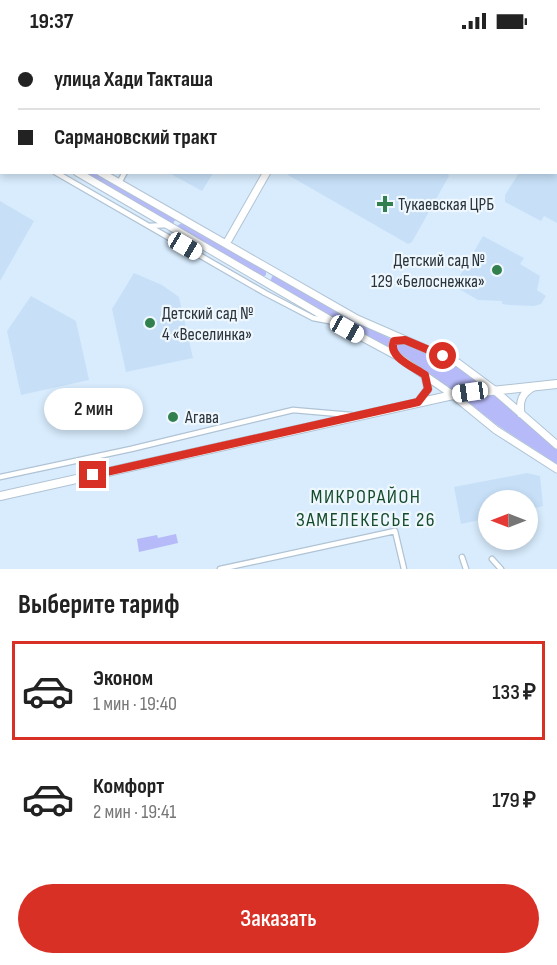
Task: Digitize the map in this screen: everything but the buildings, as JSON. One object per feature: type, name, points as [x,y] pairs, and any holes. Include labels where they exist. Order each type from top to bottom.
[{"type":"main road","points":[[80,174],[332,321],[397,356],[453,395],[496,430],[556,468]]},
{"type":"main road","points":[[103,174],[357,319],[458,363],[493,389],[557,445]]},
{"type":"main road","points":[[226,244],[266,174]]},
{"type":"main road","points":[[177,231],[176,223],[183,219]]},
{"type":"main road","points":[[259,279],[269,277],[269,268]]},
{"type":"main road","points":[[397,356],[392,348],[394,341],[405,340]]},
{"type":"main road","points":[[418,402],[428,389],[425,375]]},
{"type":"main road","points":[[0,496],[418,402],[493,389],[557,384]]},
{"type":"main road","points":[[521,414],[520,399],[533,387]]},
{"type":"street","points":[[58,174],[245,281],[314,318],[332,321]]},
{"type":"street","points":[[119,183],[124,174]]},
{"type":"street","points":[[148,226],[166,225]]},
{"type":"street","points":[[238,266],[245,281]]},
{"type":"street","points":[[1,477],[132,449],[293,410],[357,416]]},
{"type":"street","points":[[220,569],[395,531],[404,569]]},
{"type":"street","points":[[462,557],[466,569]]},
{"type":"street","points":[[492,559],[501,569]]},
{"type":"shaded area","points":[[82,174],[95,174],[177,220],[174,221],[173,226]]},
{"type":"shaded area","points":[[171,174],[212,174],[202,191]]},
{"type":"shaded area","name":"Тукаевская ЦРБ","points":[[448,174],[449,176],[412,242],[408,244],[288,175]]},
{"type":"shaded area","points":[[518,174],[557,174],[557,223],[544,216],[541,221],[505,202],[505,195]]},
{"type":"shaded area","points":[[0,201],[34,221],[0,281]]},
{"type":"shaded area","points":[[183,223],[266,271],[266,275],[263,277],[179,229],[178,225]]},
{"type":"shaded area","name":"Детский сад № 129 «Белоснежка»","points":[[483,236],[524,258],[520,264],[540,276],[537,290],[546,296],[541,304],[509,305],[502,304],[502,301],[478,300],[454,286]]},
{"type":"shaded area","name":"Детский сад № 4 «Веселинка»","points":[[134,273],[162,285],[179,297],[193,358],[126,372],[112,309]]},
{"type":"shaded area","points":[[273,275],[393,340],[388,348],[270,281]]},
{"type":"shaded area","points":[[31,296],[76,321],[89,380],[21,395],[7,331]]},
{"type":"shaded area","points":[[399,343],[464,370],[482,383],[453,390],[398,354],[395,347]]},
{"type":"shaded area","points":[[494,394],[557,448],[557,464],[497,425],[462,397]]},
{"type":"shaded area","points":[[527,473],[540,476],[543,506],[538,507],[538,490],[478,490],[478,520],[461,524],[454,487]]},
{"type":"shaded area","points":[[176,534],[178,543],[139,552],[137,539]]},
{"type":"place","name":"Тукаевская ЦРБ","points":[[385,204]]},
{"type":"place","name":"Детский сад № 129 «Белоснежка»","points":[[497,270]]},
{"type":"place","name":"Детский сад № 4 «Веселинка»","points":[[150,323]]},
{"type":"place","name":"Агава","points":[[173,417]]},
{"type":"district","name":"МИКРОРАЙОН ЗАМЕЛЕКЕСЬЕ 26","points":[[366,508]]},
{"type":"route","points":[[93,475],[418,402],[428,389],[427,380],[425,375],[394,353],[392,345],[394,341],[405,340],[443,356]]}]
